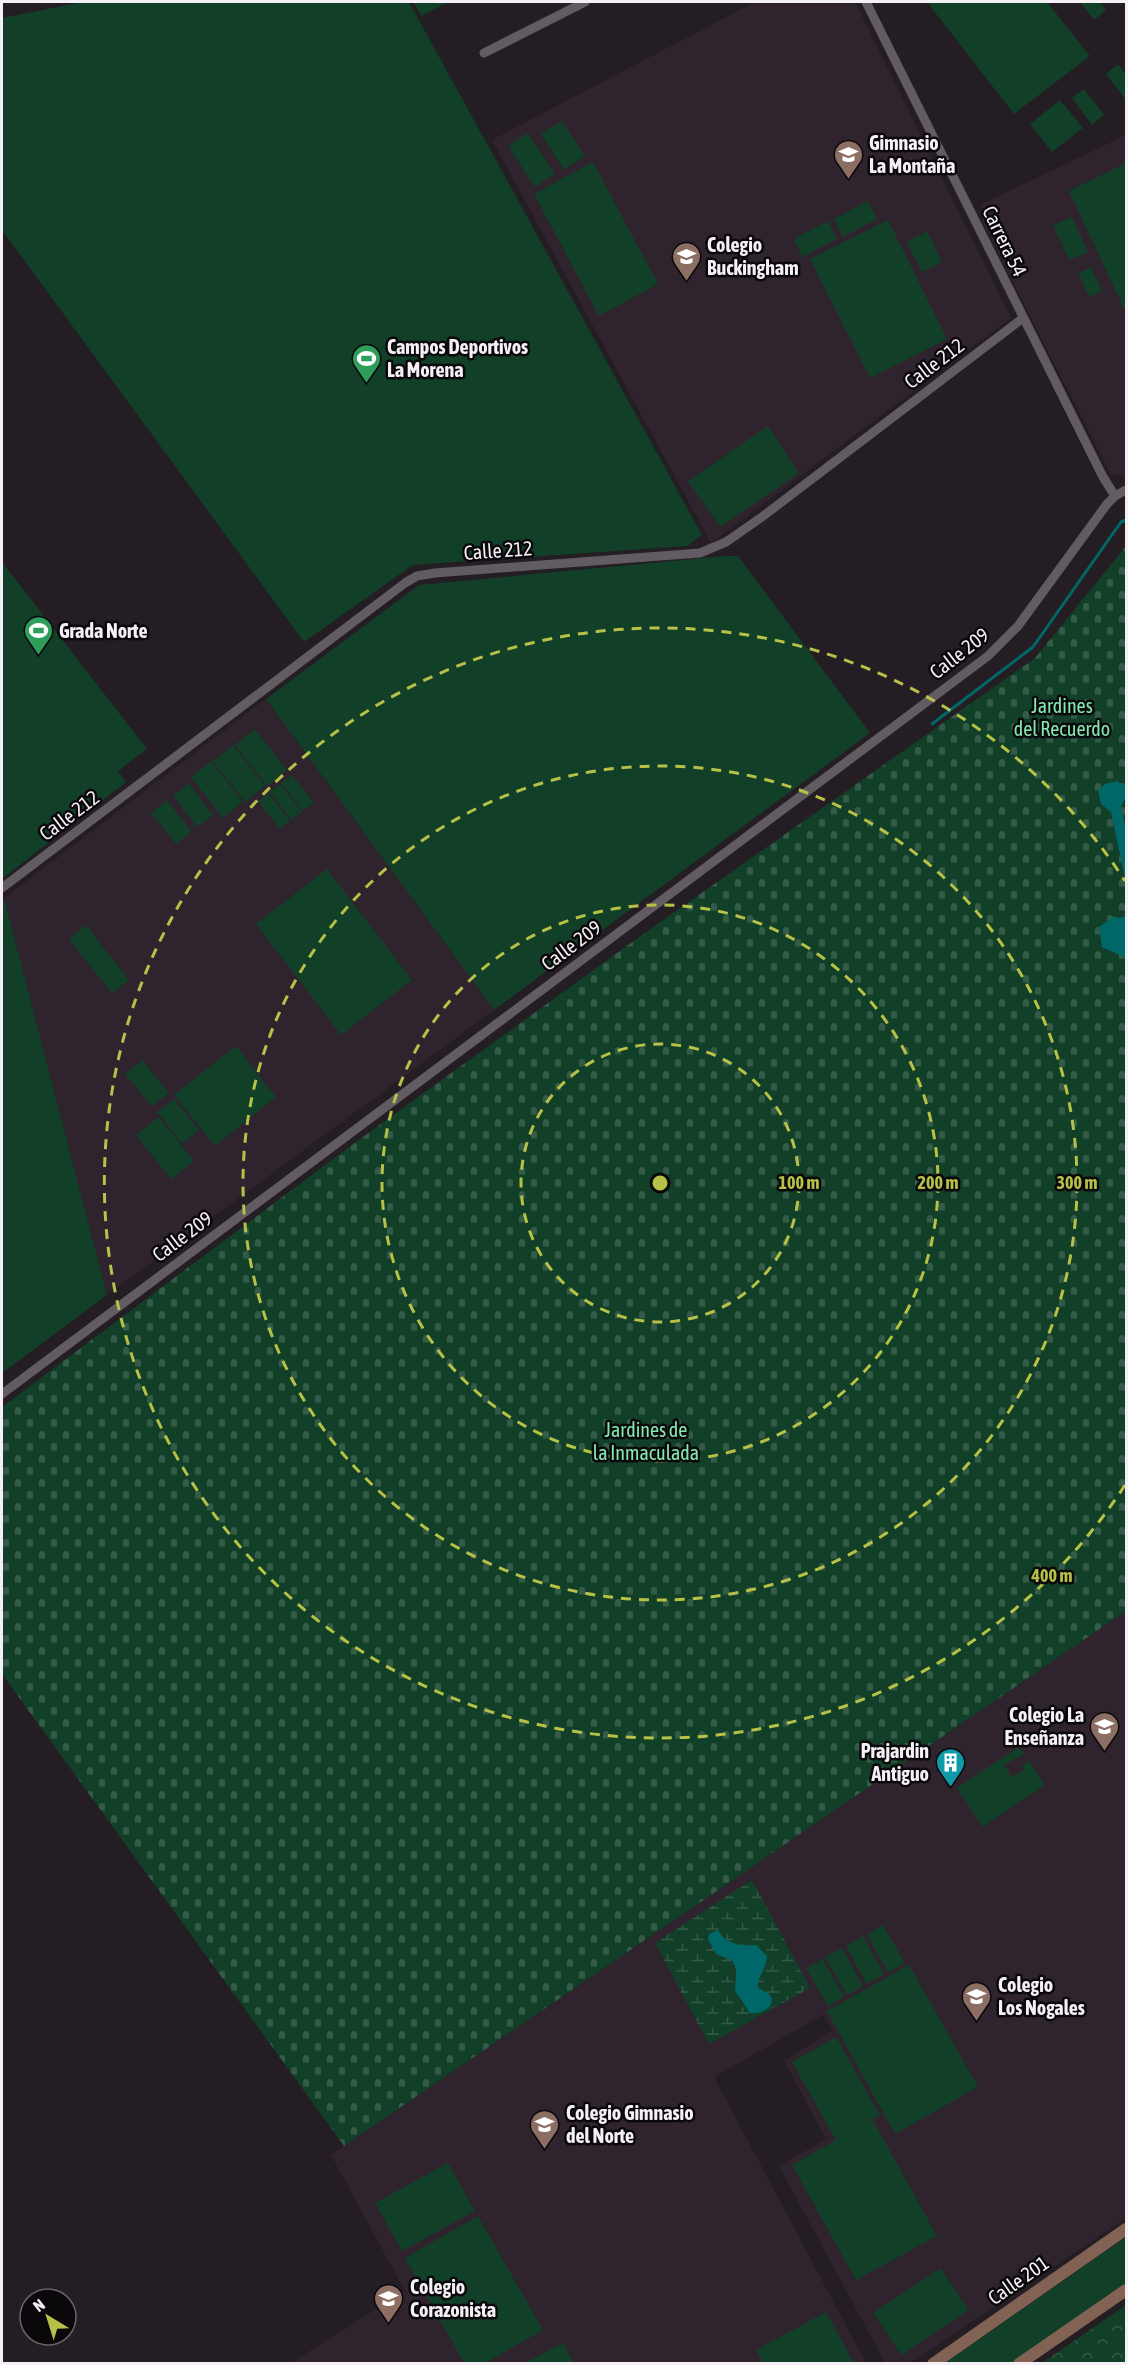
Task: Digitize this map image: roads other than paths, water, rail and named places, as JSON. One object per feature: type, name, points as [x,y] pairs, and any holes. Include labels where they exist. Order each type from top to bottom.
[{"type":"main road","name":"Calle 201","points":[[933,2364],[1126,2229]]},
{"type":"main road","points":[[1019,2364],[1126,2290]]},
{"type":"street","points":[[483,53],[585,2]]},
{"type":"street","name":"Carrera 54","points":[[866,2],[1103,477],[1115,496]]},
{"type":"street","name":"Calle 212","points":[[2,888],[417,576],[700,554],[715,548],[762,517],[1023,318]]},
{"type":"street","name":"Calle 209","points":[[2,1394],[988,656],[1018,626],[1088,529],[1115,496],[1126,490]]},
{"type":"water","points":[[1117,781],[1125,786],[1126,796],[1121,807],[1126,829],[1126,883],[1111,812],[1101,804],[1098,790],[1105,784]]},
{"type":"water","points":[[1114,916],[1119,918],[1126,916],[1126,958],[1102,947],[1099,927]]},
{"type":"water","points":[[718,1930],[730,1942],[739,1945],[756,1945],[767,1956],[758,1988],[772,1998],[771,2005],[764,2011],[750,2013],[735,1991],[736,1970],[733,1961],[716,1954],[708,1939],[709,1934]]},
{"type":"waterway","points":[[932,724],[1033,647],[1121,522],[1126,520]]},
{"type":"place","name":"Gimnasio La Montaña","points":[[848,180]]},
{"type":"place","name":"Colegio Buckingham","points":[[686,282]]},
{"type":"place","name":"Campos Deportivos La Morena","points":[[366,384]]},
{"type":"place","name":"Grada Norte","points":[[38,656]]},
{"type":"place","name":"Colegio La Enseñanza","points":[[1105,1752]]},
{"type":"place","name":"Prajardin Antiguo","points":[[950,1788]]},
{"type":"place","name":"Colegio Los Nogales","points":[[977,2022]]},
{"type":"place","name":"Colegio Gimnasio del Norte","points":[[545,2150]]},
{"type":"place","name":"Colegio Corazonista","points":[[389,2324]]},
{"type":"park label","name":"Jardines del Recuerdo","points":[[1062,716]]},
{"type":"park label","name":"Jardines de la Inmaculada","points":[[646,1440]]}]
